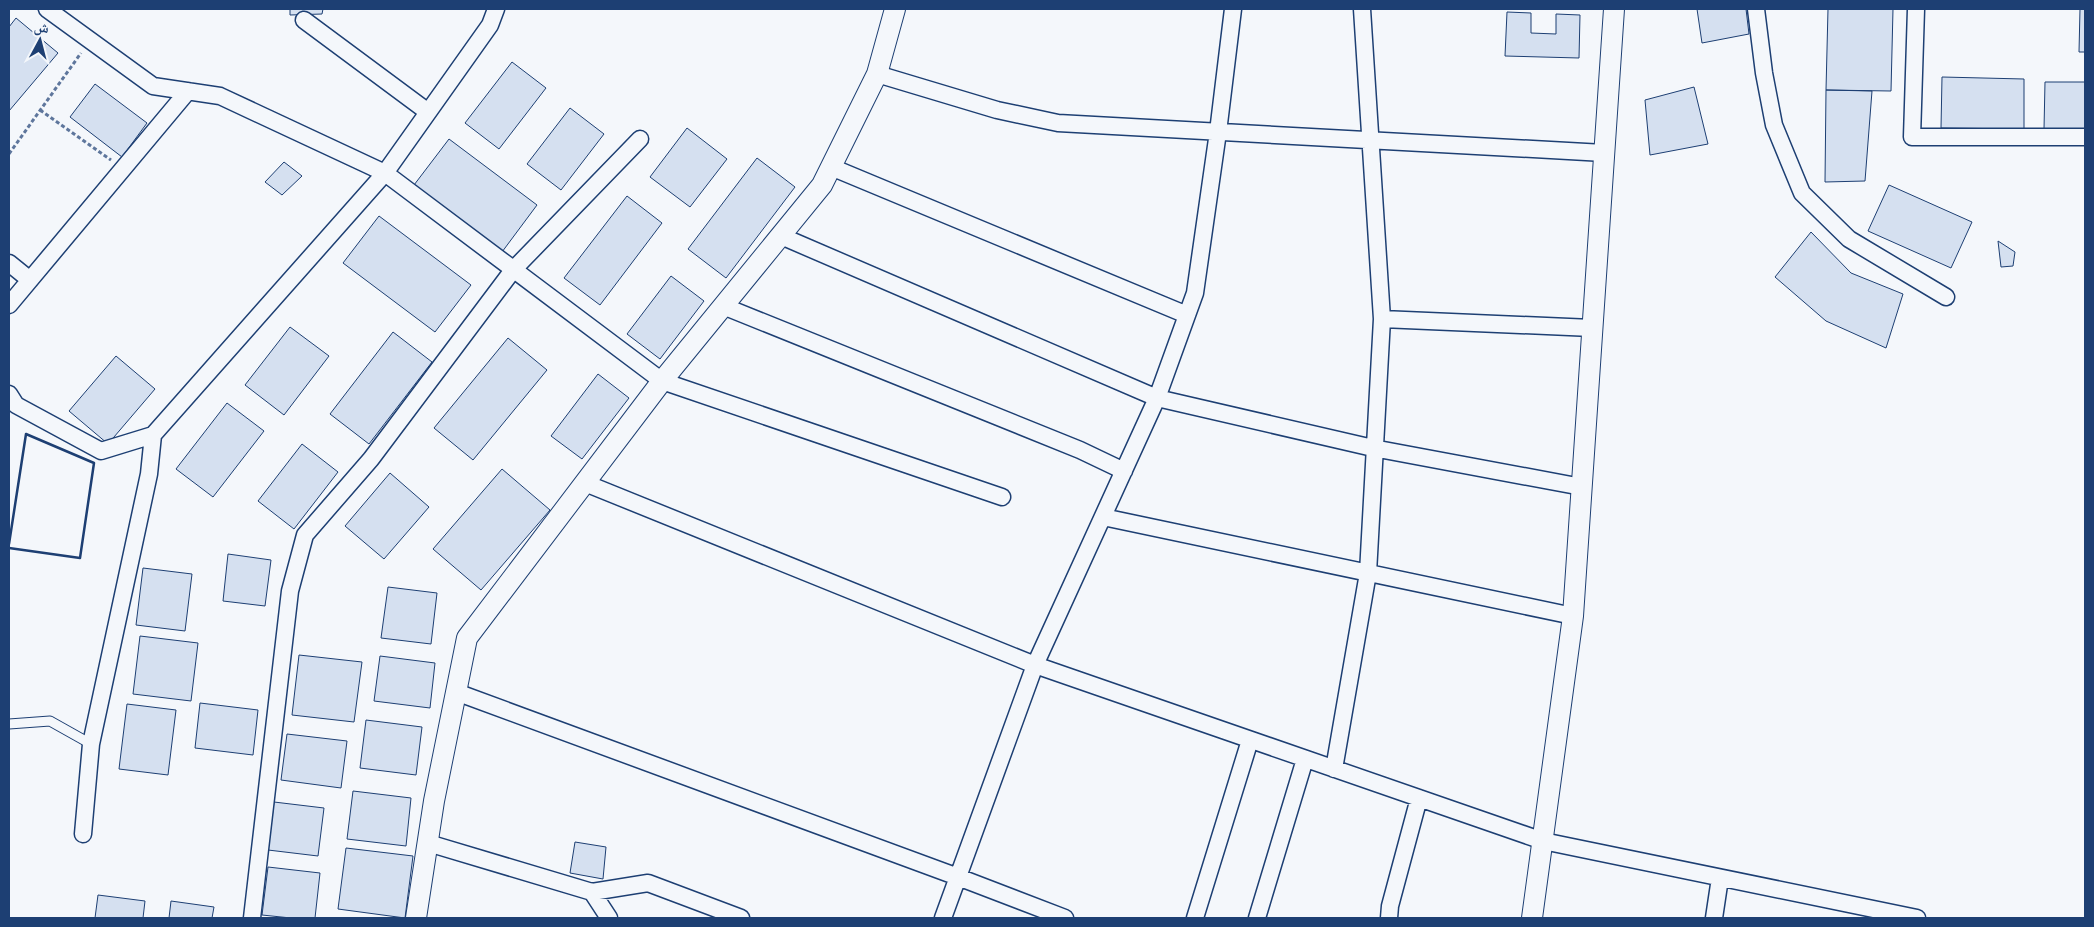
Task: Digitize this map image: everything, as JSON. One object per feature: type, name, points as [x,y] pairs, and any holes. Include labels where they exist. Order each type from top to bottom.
[{"type":"street","points":[[47,9],[153,86],[220,96],[385,174],[662,381],[1002,497]]},
{"type":"street","points":[[9,394],[16,405],[102,451],[153,435],[385,174],[490,25],[496,9]]},
{"type":"street","points":[[416,918],[434,801],[467,638],[662,381],[822,185],[877,74],[895,9]]},
{"type":"street","points":[[943,918],[1035,665],[1157,398],[1195,293],[1233,9]]},
{"type":"street","points":[[1334,769],[1368,573],[1382,319],[1362,9]]},
{"type":"street","points":[[1532,918],[1573,616],[1614,9]]},
{"type":"street","points":[[1756,9],[1764,73],[1774,125],[1802,193],[1849,239],[1946,297]]},
{"type":"street","points":[[1916,9],[1912,137],[2085,137]]},
{"type":"street","points":[[304,20],[428,112]]},
{"type":"street","points":[[877,74],[997,110],[1058,123],[1604,153]]},
{"type":"street","points":[[9,305],[188,91]]},
{"type":"street","points":[[252,918],[290,590],[305,535],[371,459],[513,270],[640,139]]},
{"type":"street","points":[[831,167],[1187,315]]},
{"type":"street","points":[[780,236],[1157,398],[1374,448],[1582,487]]},
{"type":"street","points":[[9,262],[30,280]]},
{"type":"street","points":[[724,306],[1080,450],[1124,471]]},
{"type":"street","points":[[1382,319],[1592,328]]},
{"type":"street","points":[[83,834],[91,744],[149,474],[153,435]]},
{"type":"street","points":[[585,483],[1035,665],[1543,840],[1917,918]]},
{"type":"street","points":[[1103,517],[1573,616]]},
{"type":"street","points":[[456,692],[1065,918]]},
{"type":"street","points":[[1195,918],[1250,740]]},
{"type":"street","points":[[1257,918],[1305,759]]},
{"type":"street","points":[[1389,918],[1390,906],[1418,798]]},
{"type":"street","points":[[428,843],[592,892],[648,883],[741,918]]},
{"type":"street","points":[[1714,918],[1720,878]]},
{"type":"street","points":[[592,892],[609,918]]},
{"type":"lane","points":[[9,724],[50,721],[91,744]]},
{"type":"path","points":[[9,154],[90,40]]},
{"type":"path","points":[[40,110],[123,169]]},
{"type":"building","points":[[290,9],[323,9],[322,14],[290,15]]},
{"type":"building","points":[[1697,9],[1746,9],[1749,34],[1702,43]]},
{"type":"building","points":[[1828,9],[1893,9],[1891,91],[1826,90]]},
{"type":"building","points":[[2080,9],[2085,9],[2085,52],[2079,52]]},
{"type":"building","points":[[1507,12],[1531,13],[1531,33],[1556,34],[1556,14],[1580,15],[1579,58],[1505,56]]},
{"type":"building","points":[[16,18],[58,53],[9,111],[9,27]]},
{"type":"building","points":[[512,62],[546,88],[499,149],[465,123]]},
{"type":"building","points":[[1942,77],[2024,79],[2024,129],[1941,128]]},
{"type":"building","points":[[2045,82],[2085,82],[2085,129],[2044,129]]},
{"type":"building","points":[[95,84],[147,123],[122,157],[70,117]]},
{"type":"building","points":[[1694,87],[1708,144],[1650,155],[1645,100]]},
{"type":"building","points":[[1826,90],[1872,91],[1865,181],[1825,182]]},
{"type":"building","points":[[570,108],[604,134],[561,190],[527,164]]},
{"type":"building","points":[[687,128],[727,159],[690,207],[650,177]]},
{"type":"building","points":[[449,139],[537,205],[502,252],[414,185]]},
{"type":"building","points":[[757,158],[795,187],[726,278],[688,249]]},
{"type":"building","points":[[284,162],[302,176],[282,195],[265,182]]},
{"type":"building","points":[[1889,185],[1972,222],[1951,268],[1868,231]]},
{"type":"building","points":[[627,196],[662,223],[600,305],[564,278]]},
{"type":"building","points":[[379,216],[471,285],[435,332],[343,263]]},
{"type":"building","points":[[1811,232],[1851,273],[1903,294],[1886,348],[1826,321],[1775,277]]},
{"type":"building","points":[[1998,241],[2015,252],[2013,266],[2001,267]]},
{"type":"building","points":[[671,276],[704,301],[660,359],[627,334]]},
{"type":"building","points":[[290,327],[329,356],[284,415],[245,385]]},
{"type":"building","points":[[393,332],[432,362],[369,444],[330,414]]},
{"type":"building","points":[[508,338],[547,370],[473,460],[434,428]]},
{"type":"building","points":[[116,356],[155,389],[108,444],[69,411]]},
{"type":"building","points":[[598,374],[629,398],[582,459],[551,436]]},
{"type":"building","points":[[227,403],[264,431],[213,497],[176,469]]},
{"type":"building","points":[[302,444],[338,472],[294,529],[258,501]]},
{"type":"building","points":[[502,469],[550,510],[481,590],[433,549]]},
{"type":"building","points":[[390,473],[429,507],[384,559],[345,526]]},
{"type":"building","points":[[228,554],[271,560],[265,606],[223,601]]},
{"type":"building","points":[[143,568],[192,574],[185,631],[136,625]]},
{"type":"building","points":[[388,587],[437,593],[431,644],[381,638]]},
{"type":"building","points":[[140,636],[198,643],[191,701],[133,694]]},
{"type":"building","points":[[299,655],[362,662],[354,722],[292,715]]},
{"type":"building","points":[[380,656],[435,663],[430,708],[374,701]]},
{"type":"building","points":[[200,703],[258,710],[253,755],[195,748]]},
{"type":"building","points":[[127,704],[176,710],[168,775],[119,769]]},
{"type":"building","points":[[366,720],[422,727],[416,775],[360,768]]},
{"type":"building","points":[[287,734],[347,741],[341,788],[281,780]]},
{"type":"building","points":[[353,791],[411,798],[406,846],[347,839]]},
{"type":"building","points":[[274,802],[324,808],[318,856],[268,850]]},
{"type":"building","points":[[575,842],[606,847],[603,879],[570,873]]},
{"type":"building","points":[[346,848],[413,856],[405,918],[338,909]]},
{"type":"building","points":[[268,867],[320,873],[315,918],[262,915]]},
{"type":"building","points":[[98,895],[145,901],[143,918],[95,918]]},
{"type":"building","points":[[171,901],[214,907],[212,918],[169,918]]},
{"type":"wall","points":[[9,544],[26,434],[94,463],[80,558],[9,548]]}]
